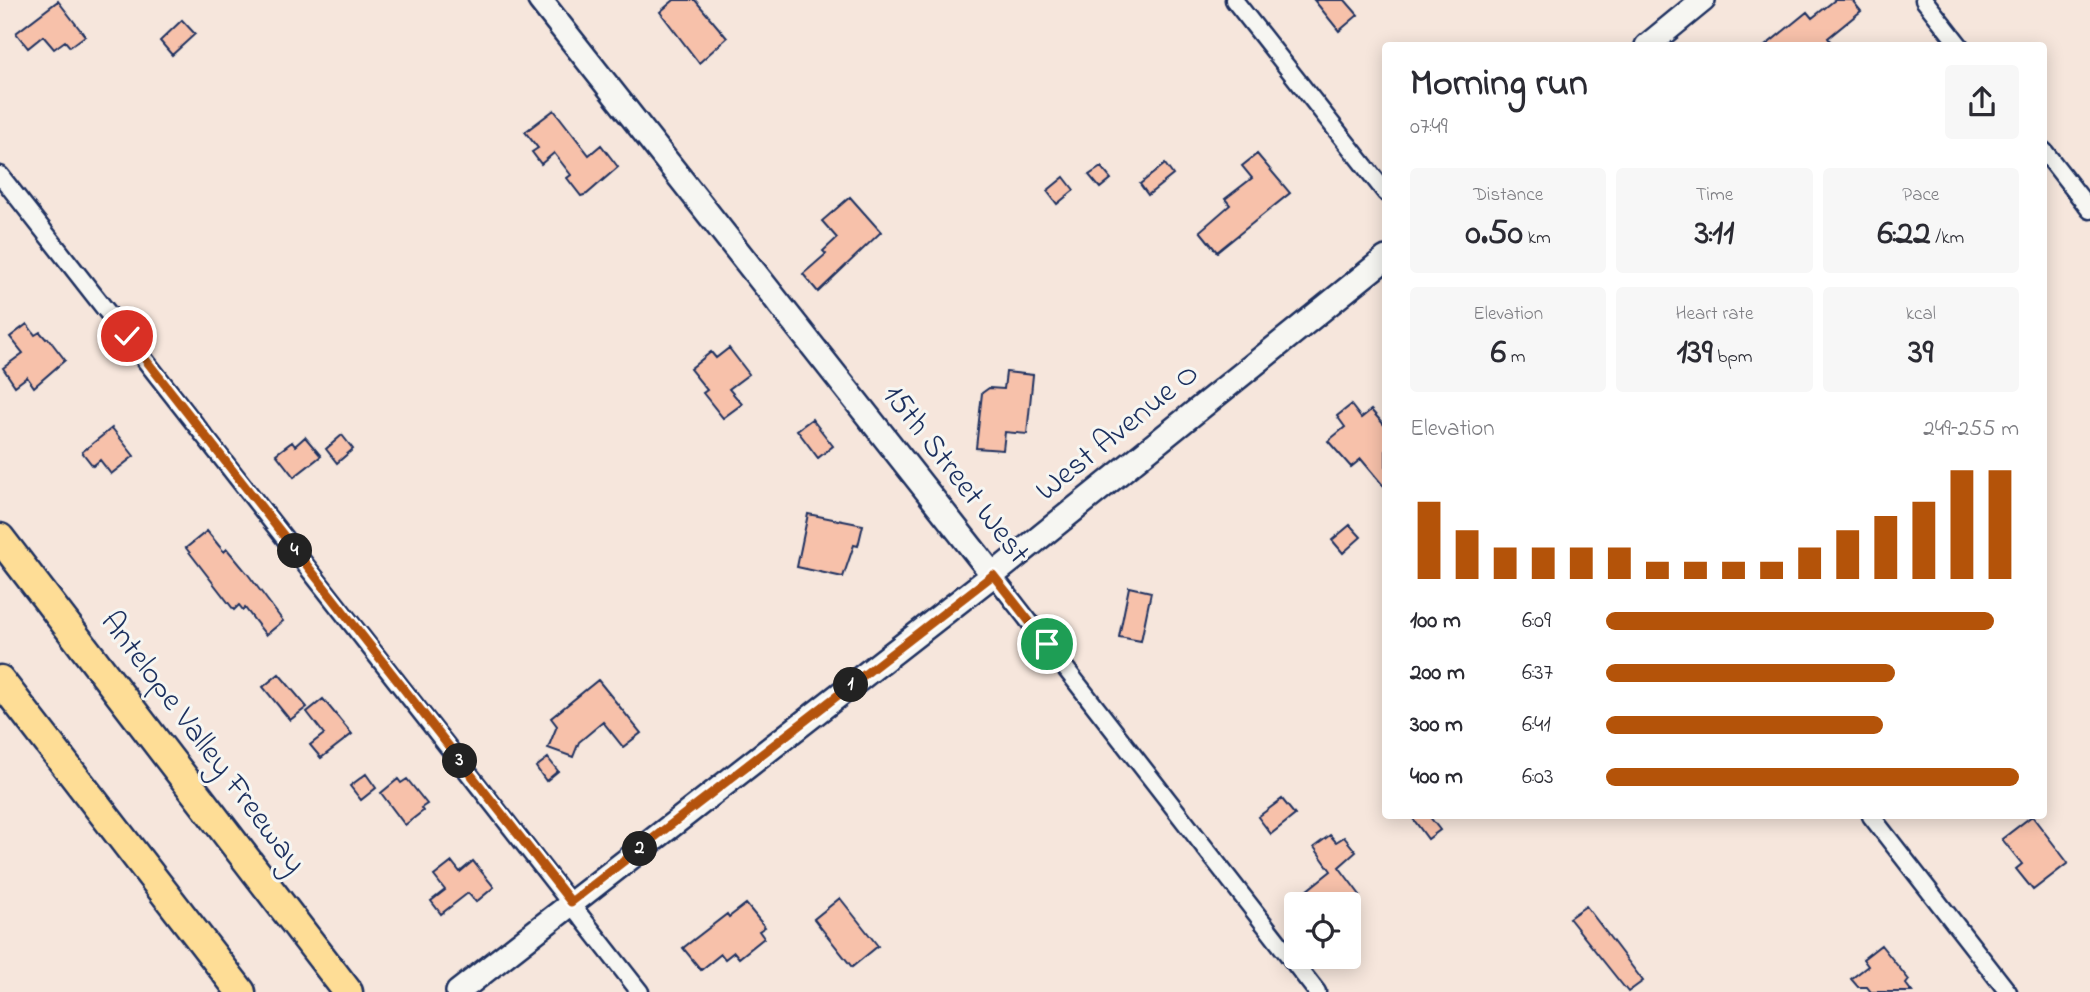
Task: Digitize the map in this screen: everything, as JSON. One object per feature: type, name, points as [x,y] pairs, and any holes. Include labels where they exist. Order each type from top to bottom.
[{"type":"highway","name":"Antelope Valley Freeway","points":[[0,538],[348,992]]},
{"type":"highway","points":[[0,680],[241,992]]},
{"type":"street","name":"15th Street West","points":[[540,0],[1317,992]]},
{"type":"street","points":[[1234,0],[1382,188]]},
{"type":"street","points":[[1652,42],[1703,0]]},
{"type":"street","points":[[1924,0],[1957,42]]},
{"type":"street","points":[[2047,155],[2090,210]]},
{"type":"street","points":[[0,174],[640,992]]},
{"type":"street","name":"West Avenue O","points":[[458,992],[993,575],[1382,261]]},
{"type":"street","points":[[1873,819],[2008,992]]},
{"type":"building","points":[[674,0],[695,0],[727,38],[699,63],[660,12]]},
{"type":"building","points":[[1314,0],[1345,0],[1358,15],[1339,31]]},
{"type":"building","points":[[1835,0],[1852,0],[1861,11],[1828,38],[1831,42],[1770,42],[1807,12],[1812,18]]},
{"type":"building","points":[[58,1],[85,36],[70,47],[65,41],[54,49],[43,36],[28,48],[16,33]]},
{"type":"building","points":[[182,20],[195,34],[172,55],[160,41]]},
{"type":"building","points":[[554,110],[589,155],[601,145],[618,167],[587,194],[581,196],[567,178],[571,175],[554,153],[541,164],[532,152],[538,148],[525,132]]},
{"type":"building","points":[[1257,154],[1290,193],[1217,252],[1200,231],[1230,205],[1225,199],[1252,178],[1242,166]]},
{"type":"building","points":[[1165,164],[1173,175],[1148,195],[1140,184]]},
{"type":"building","points":[[1101,167],[1111,179],[1100,188],[1089,175]]},
{"type":"building","points":[[1064,177],[1074,190],[1057,204],[1047,191]]},
{"type":"building","points":[[850,197],[881,232],[818,292],[803,274],[826,254],[823,251],[837,238],[822,221]]},
{"type":"building","points":[[27,324],[35,335],[40,332],[48,338],[65,360],[34,387],[27,377],[15,386],[3,368],[23,353],[10,337]]},
{"type":"building","points":[[729,348],[749,374],[729,389],[742,404],[723,418],[703,393],[707,390],[690,369],[711,352],[716,358]]},
{"type":"building","points":[[1006,372],[1033,375],[1027,434],[1005,432],[1003,450],[976,448],[982,393],[989,388],[1004,389]]},
{"type":"building","points":[[1351,405],[1361,418],[1371,410],[1382,422],[1382,484],[1361,459],[1351,467],[1328,441],[1345,427],[1337,416]]},
{"type":"building","points":[[812,419],[833,446],[818,458],[797,430]]},
{"type":"building","points":[[112,428],[134,456],[111,474],[100,460],[93,466],[82,452]]},
{"type":"building","points":[[342,435],[353,449],[337,463],[326,449]]},
{"type":"building","points":[[305,437],[321,456],[294,477],[276,454],[292,442],[295,446]]},
{"type":"building","points":[[808,514],[863,525],[858,546],[854,545],[843,577],[797,567]]},
{"type":"building","points":[[1350,525],[1361,537],[1343,553],[1332,540]]},
{"type":"building","points":[[207,531],[224,552],[227,549],[283,621],[266,635],[245,608],[243,610],[239,605],[234,610],[186,548]]},
{"type":"building","points":[[1129,587],[1151,592],[1141,641],[1119,637]]},
{"type":"building","points":[[279,674],[307,707],[290,720],[263,687]]},
{"type":"building","points":[[598,680],[641,733],[623,747],[603,722],[579,742],[573,757],[548,748],[557,726],[551,718]]},
{"type":"building","points":[[323,699],[352,734],[321,758],[310,745],[324,734],[307,712]]},
{"type":"building","points":[[548,758],[558,771],[546,781],[536,767]]},
{"type":"building","points":[[366,774],[376,788],[361,800],[350,786]]},
{"type":"building","points":[[398,779],[401,783],[407,779],[427,804],[421,808],[423,811],[405,825],[381,793]]},
{"type":"building","points":[[1282,799],[1295,815],[1271,834],[1258,817]]},
{"type":"building","points":[[1413,819],[1431,819],[1440,830],[1428,839]]},
{"type":"building","points":[[2028,819],[2034,819],[2068,863],[2033,890],[2016,869],[2022,864],[2002,839]]},
{"type":"building","points":[[1330,835],[1336,842],[1344,837],[1356,852],[1339,867],[1358,892],[1307,892],[1331,871],[1314,847]]},
{"type":"building","points":[[473,861],[494,887],[476,902],[468,893],[441,914],[431,901],[445,890],[434,876],[452,862],[460,872]]},
{"type":"building","points":[[840,898],[878,946],[852,967],[814,919]]},
{"type":"building","points":[[746,904],[765,927],[759,931],[764,938],[739,958],[734,952],[725,959],[721,954],[701,970],[683,948],[727,914],[729,917]]},
{"type":"building","points":[[1586,906],[1643,981],[1628,992],[1569,918]]},
{"type":"building","points":[[1881,945],[1909,980],[1906,984],[1912,992],[1871,992],[1867,987],[1858,987],[1851,979],[1868,966],[1863,959]]},
{"type":"route","points":[[127,336],[571,902],[993,575],[1047,644]]}]
